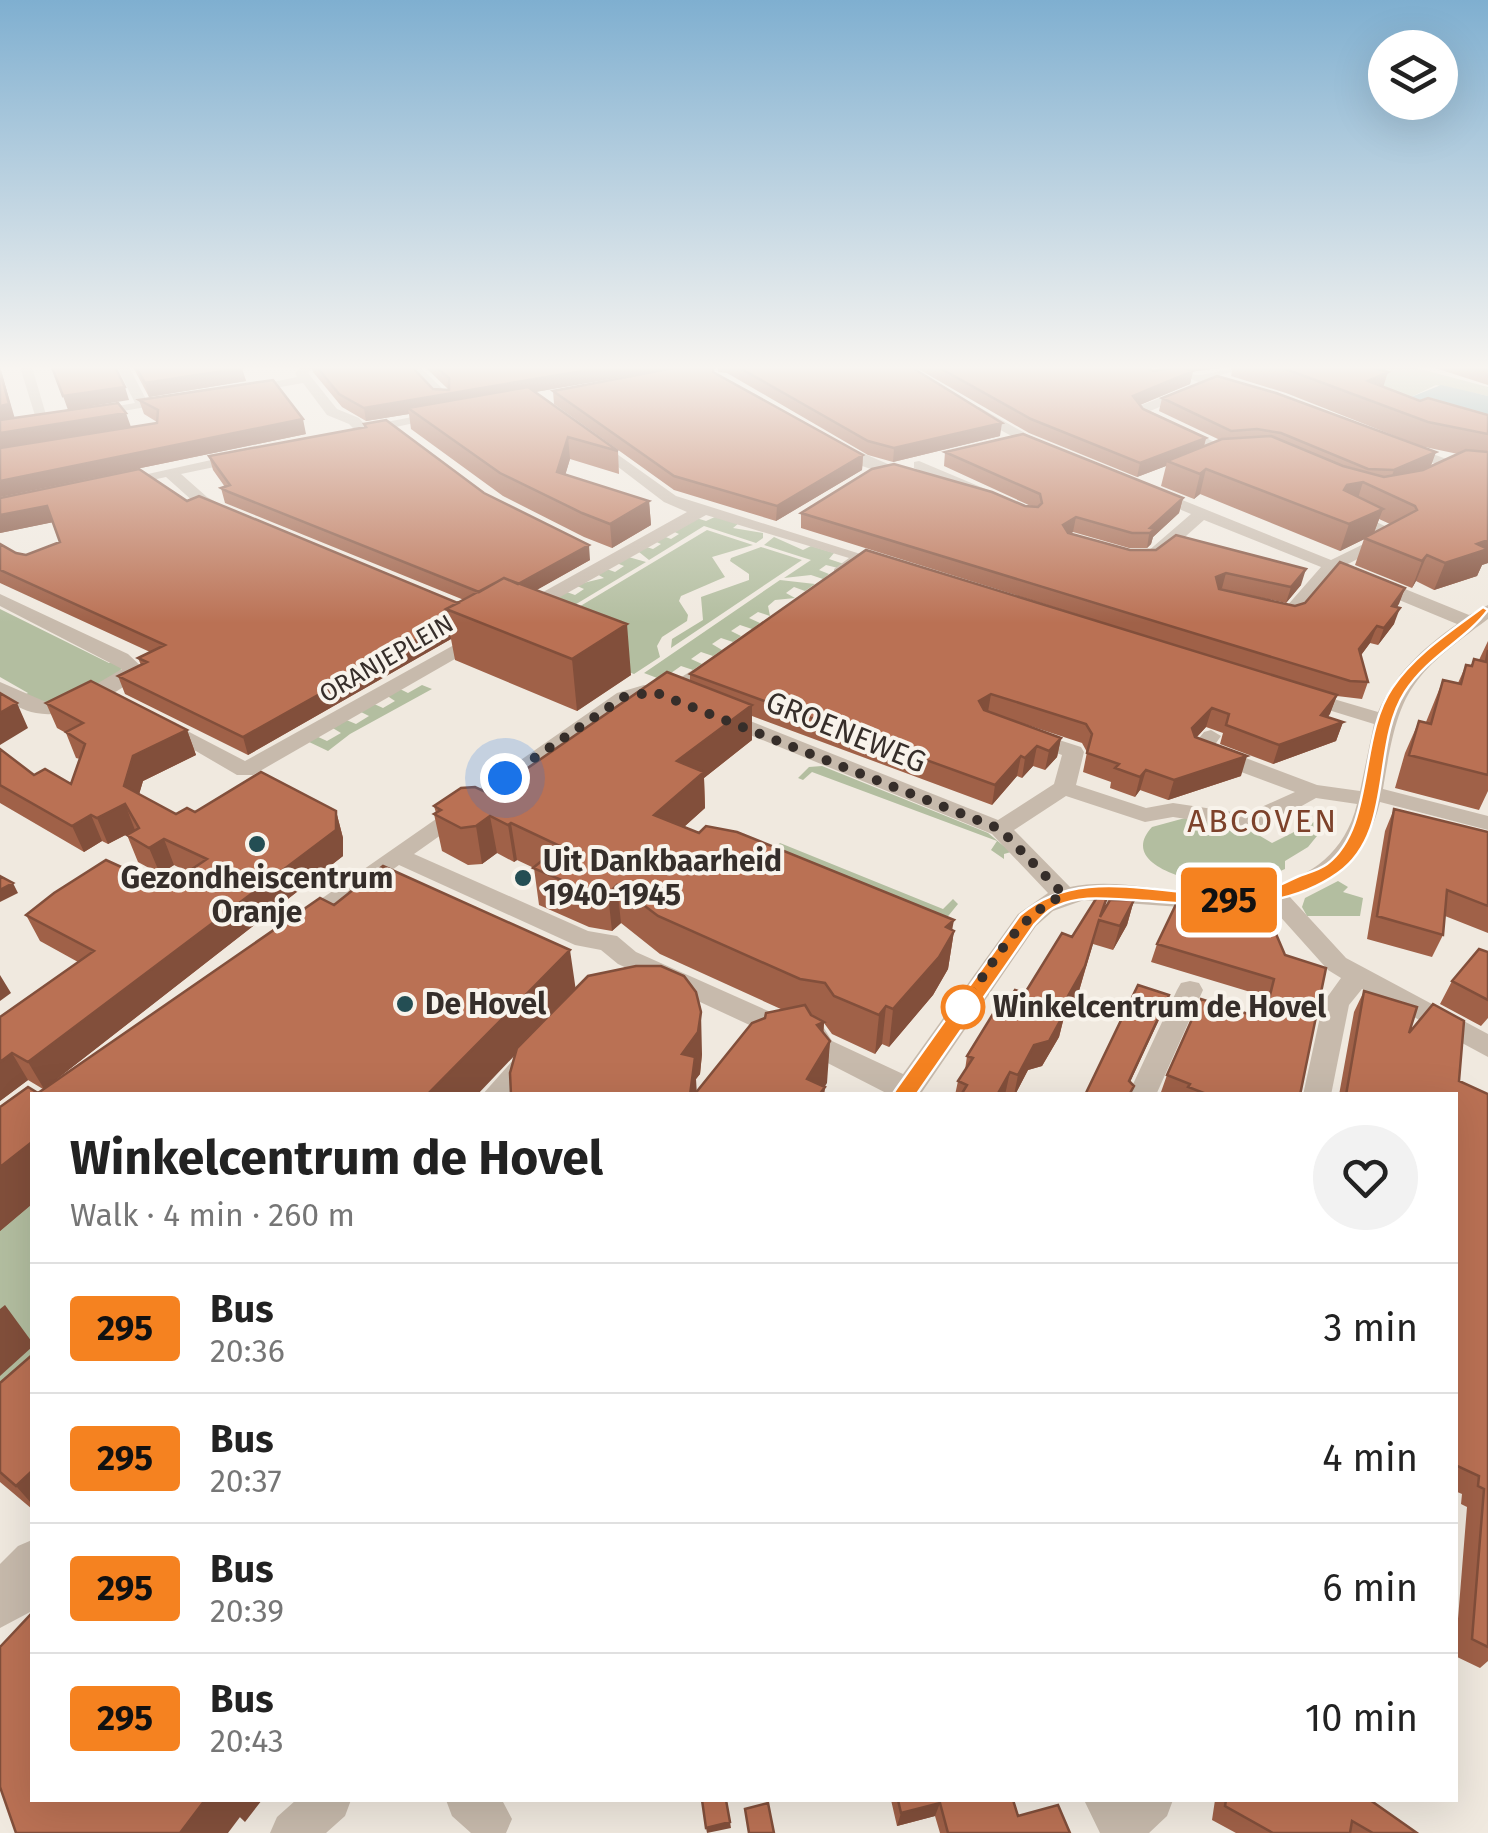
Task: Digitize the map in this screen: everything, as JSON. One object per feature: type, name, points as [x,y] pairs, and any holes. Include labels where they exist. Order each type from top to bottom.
[{"type":"street","points":[[608,453],[670,498],[696,510],[871,560],[826,583]]},
{"type":"street","points":[[846,453],[890,472],[1004,503],[919,465]]},
{"type":"street","points":[[1200,462],[1231,453]]},
{"type":"street","points":[[1409,453],[1446,470],[1488,468]]},
{"type":"street","points":[[102,486],[262,454]]},
{"type":"street","points":[[866,477],[936,458]]},
{"type":"street","points":[[169,472],[201,500],[246,522]]},
{"type":"street","points":[[1167,475],[1137,486],[1331,566],[1480,617]]},
{"type":"street","name":"ORANJEPLEIN","points":[[97,691],[245,770],[605,555],[696,510]]},
{"type":"street","points":[[1145,558],[1202,514]]},
{"type":"street","points":[[1253,606],[1290,613],[1331,566],[1396,534],[1347,514]]},
{"type":"street","points":[[778,532],[804,516]]},
{"type":"street","points":[[0,599],[132,664],[134,669],[97,691],[51,710],[38,708],[0,688]]},
{"type":"street","points":[[907,1092],[1027,920],[1047,902],[1064,895],[1114,891],[1230,900],[1274,894],[1322,875],[1341,860],[1360,835],[1385,720],[1398,690],[1419,665],[1480,617]]},
{"type":"street","points":[[272,943],[624,697],[644,691],[668,695],[730,651]]},
{"type":"street","points":[[1288,691],[1385,720]]},
{"type":"street","name":"GROENEWEG","points":[[668,695],[1000,829],[1064,895]]},
{"type":"street","points":[[1006,728],[1073,752],[1064,788]]},
{"type":"street","points":[[1210,736],[1200,749],[1313,791],[1369,795],[1488,824]]},
{"type":"street","points":[[1000,829],[1036,802],[1064,788],[1145,815],[1173,810],[1246,821],[1262,818],[1313,791]]},
{"type":"street","points":[[396,855],[584,939],[608,942],[627,958],[779,1027],[812,1032],[822,1048],[904,1092]]},
{"type":"street","points":[[454,880],[460,910]]},
{"type":"street","points":[[1274,894],[1318,946],[1357,978],[1488,1047]]},
{"type":"street","points":[[608,942],[611,978]]},
{"type":"street","points":[[1318,1092],[1336,1002],[1357,978]]},
{"type":"street","points":[[1143,1092],[1190,990]]},
{"type":"street","points":[[748,1038],[812,1032]]},
{"type":"street","points":[[499,1092],[547,1043]]},
{"type":"street","points":[[0,1592],[30,1562]]},
{"type":"street","points":[[0,1608],[30,1589]]},
{"type":"street","points":[[293,1833],[327,1802]]},
{"type":"green space","points":[[717,516],[739,523],[733,528],[763,533],[763,538],[756,543],[704,526],[649,560],[639,552],[643,546],[653,549],[661,544],[652,540],[660,535],[671,539],[679,534],[670,530],[693,517],[706,521]]},
{"type":"green space","points":[[707,530],[753,545],[712,557],[725,577],[681,596],[679,601],[688,615],[687,621],[662,637],[657,646],[660,657],[634,674],[532,635]]},
{"type":"green space","points":[[774,537],[803,550],[811,546],[834,553],[829,559],[844,564],[838,568],[826,565],[819,570],[829,574],[823,579],[811,575],[784,578],[811,560],[764,545]]},
{"type":"green space","points":[[761,547],[802,560],[671,648],[672,639],[703,620],[701,597],[749,580],[749,574],[731,558]]},
{"type":"green space","points":[[625,556],[646,562],[548,621],[555,597],[564,591],[575,595],[584,589],[575,585],[604,578],[595,573],[604,568],[615,572],[624,566],[614,562]]},
{"type":"green space","points":[[780,580],[815,584],[805,591],[794,587],[786,593],[795,598],[775,600],[768,606],[770,616],[758,612],[749,618],[760,623],[752,629],[740,625],[731,631],[741,636],[733,642],[721,638],[712,644],[722,650],[713,656],[701,652],[691,659],[702,664],[693,670],[681,666],[671,673],[673,684],[644,673]]},
{"type":"green space","points":[[0,609],[123,667],[114,678],[43,704],[0,677]]},
{"type":"green space","points":[[422,685],[432,689],[350,734],[328,751],[307,741],[316,736],[327,741],[341,733],[331,727],[344,719],[356,724],[369,716],[359,711],[372,703],[383,708],[395,701],[386,695],[398,688],[408,693]]},
{"type":"green space","points":[[822,766],[988,833],[1011,852],[1004,854],[1004,859],[991,850],[997,841],[812,772],[803,780],[798,778],[809,767]]},
{"type":"green space","points":[[1185,818],[1212,822],[1236,834],[1250,830],[1272,843],[1322,818],[1330,820],[1308,847],[1285,861],[1285,869],[1271,875],[1226,865],[1218,869],[1222,884],[1196,881],[1164,870],[1144,852],[1144,841],[1152,827]]},
{"type":"green space","points":[[780,843],[943,909],[953,899],[958,904],[940,926],[775,848]]},
{"type":"green space","points":[[1338,881],[1348,887],[1343,892],[1363,898],[1360,916],[1307,916],[1302,907],[1305,898]]},
{"type":"green space","points":[[30,1137],[30,1363],[0,1389],[0,1158]]},
{"type":"building","points":[[0,453],[139,453],[0,481]]},
{"type":"building","points":[[228,453],[430,453],[484,493],[589,545],[518,584],[504,578],[479,592],[221,488],[230,485],[209,456]]},
{"type":"building","points":[[471,453],[563,453],[557,472],[649,501],[610,524],[500,473]]},
{"type":"building","points":[[641,453],[863,455],[777,506],[674,476]]},
{"type":"building","points":[[946,453],[1069,453],[1183,498],[1150,528],[1155,529],[1150,533],[1132,533],[1076,517],[1063,525],[1068,533],[1130,550],[1156,550],[1176,535],[1306,569],[1291,587],[1226,573],[1216,577],[1219,589],[1295,606],[1305,603],[1340,562],[1405,588],[1392,606],[1400,608],[1384,628],[1377,626],[1359,649],[1368,682],[1350,681],[801,513],[872,469],[894,464],[992,492],[1025,506],[1038,507],[1042,503],[1040,494]]},
{"type":"building","points":[[1114,453],[1168,453],[1140,463]]},
{"type":"building","points":[[1188,453],[1311,453],[1384,477],[1423,470],[1461,453],[1488,453],[1488,540],[1477,544],[1488,549],[1445,563],[1427,555],[1422,561],[1364,538],[1417,510],[1363,482],[1347,485],[1344,490],[1383,509],[1349,524],[1206,469],[1200,474],[1167,461]]},
{"type":"building","points":[[1328,453],[1435,453],[1394,470],[1368,469]]},
{"type":"building","points":[[139,469],[187,501],[199,496],[458,603],[446,609],[448,622],[243,737],[118,676],[147,662],[138,658],[165,645],[0,570],[0,544],[26,555],[60,542],[47,506],[0,515],[0,498]]},
{"type":"building","points":[[866,550],[1337,695],[1321,715],[1343,722],[1279,745],[1226,725],[1229,714],[1212,708],[1192,728],[1195,737],[1247,756],[1174,780],[1146,770],[1140,777],[1115,768],[1119,764],[1087,753],[1092,734],[1086,724],[991,694],[979,701],[984,710],[1061,738],[1049,751],[1037,746],[1025,758],[1021,756],[995,785],[690,674]]},
{"type":"building","points":[[504,578],[627,624],[572,659],[446,609]]},
{"type":"building","points":[[1488,650],[1488,775],[1409,755],[1419,721],[1431,724],[1443,680],[1461,684],[1466,665],[1472,666],[1474,659],[1486,662]]},
{"type":"building","points":[[667,672],[752,705],[677,761],[704,772],[654,815],[699,833],[706,826],[737,832],[954,920],[946,927],[954,931],[939,957],[893,1009],[886,1006],[879,1015],[834,996],[825,983],[800,979],[658,916],[617,885],[608,894],[585,890],[533,868],[560,846],[511,823],[490,816],[476,826],[461,828],[434,814],[441,810],[434,806],[461,788],[475,787],[490,794]]},
{"type":"building","points":[[91,681],[187,730],[133,756],[124,786],[176,814],[187,808],[195,812],[261,772],[336,811],[336,830],[28,1062],[12,1053],[0,1062],[0,1017],[94,951],[26,915],[106,860],[165,887],[207,859],[164,839],[149,848],[127,835],[139,828],[125,804],[72,826],[0,785],[0,749],[34,775],[45,769],[71,784],[85,744],[66,732],[83,723],[46,703]]},
{"type":"building","points":[[0,693],[17,703],[0,713]]},
{"type":"building","points":[[1394,809],[1488,832],[1488,906],[1447,890],[1443,935],[1377,916]]},
{"type":"building","name":"De Hovel","points":[[383,866],[570,950],[430,1092],[39,1092],[320,898],[334,905]]},
{"type":"building","points":[[0,876],[13,883],[0,890]]},
{"type":"building","points":[[1099,894],[1107,897],[1100,917],[1110,900],[1134,900],[1120,926],[1099,920],[1085,966],[1060,1010],[1065,1012],[1049,1041],[1034,1045],[1018,1075],[1010,1072],[999,1092],[963,1092],[967,1085],[958,1081],[973,1058],[967,1056],[996,1009],[1002,1011],[1015,990],[1025,993],[1062,933],[1072,937]]},
{"type":"building","points":[[1178,900],[1231,901],[1233,908],[1265,908],[1285,955],[1326,968],[1301,1092],[1201,1092],[1167,1075],[1201,999],[1264,1019],[1274,979],[1157,944]]},
{"type":"building","points":[[1479,949],[1488,952],[1488,1000],[1452,981]]},
{"type":"building","points":[[636,966],[661,966],[684,976],[696,992],[701,1012],[698,1032],[682,1054],[695,1057],[690,1092],[511,1092],[510,1073],[517,1048],[588,976]]},
{"type":"building","points":[[1138,985],[1169,995],[1129,1081],[1134,1086],[1131,1092],[1086,1092]]},
{"type":"building","points":[[1364,991],[1417,1007],[1409,1033],[1433,1004],[1464,1021],[1459,1081],[1488,1094],[1488,1647],[1472,1639],[1484,1489],[1478,1486],[1479,1476],[1458,1466],[1458,1092],[1347,1092]]},
{"type":"building","points":[[805,1005],[811,1015],[824,1022],[817,1025],[830,1041],[807,1079],[825,1087],[821,1092],[696,1092],[752,1023],[765,1018],[766,1013]]},
{"type":"building","name":"De Hovel","points":[[28,1087],[36,1092],[30,1092],[30,1144],[0,1167],[0,1107]]},
{"type":"building","points":[[30,1357],[30,1473],[16,1486],[0,1472],[0,1383]]},
{"type":"building","points":[[30,1615],[30,1802],[203,1802],[180,1833],[16,1833],[0,1787],[0,1647]]},
{"type":"building","points":[[702,1802],[726,1802],[730,1822],[706,1828]]},
{"type":"building","points":[[898,1802],[1014,1802],[1018,1816],[1058,1805],[1070,1833],[948,1833],[940,1803],[901,1813]]},
{"type":"building","points":[[1226,1802],[1373,1802],[1417,1833],[1373,1833],[1352,1821],[1350,1833],[1273,1833],[1225,1806]]},
{"type":"building","points":[[768,1803],[774,1833],[749,1833],[745,1809]]},
{"type":"bus line","name":"295","points":[[906,1092],[1027,920],[1047,902],[1083,891],[1230,900],[1274,894],[1333,868],[1360,835],[1385,720],[1398,690],[1434,651],[1488,610]]},
{"type":"place","name":"Gezondheiscentrum Oranje","points":[[257,844]]},
{"type":"place","name":"Uit Dankbaarheid 1940-1945","points":[[523,878]]},
{"type":"place","name":"De Hovel","points":[[405,1004]]},
{"type":"place","name":"Winkelcentrum de Hovel","points":[[963,1007]]},
{"type":"district","name":"ABCOVEN","points":[[1263,821]]},
{"type":"route","points":[[505,778],[624,697],[654,692],[1000,829],[1064,895],[1034,912],[963,1007]]}]
